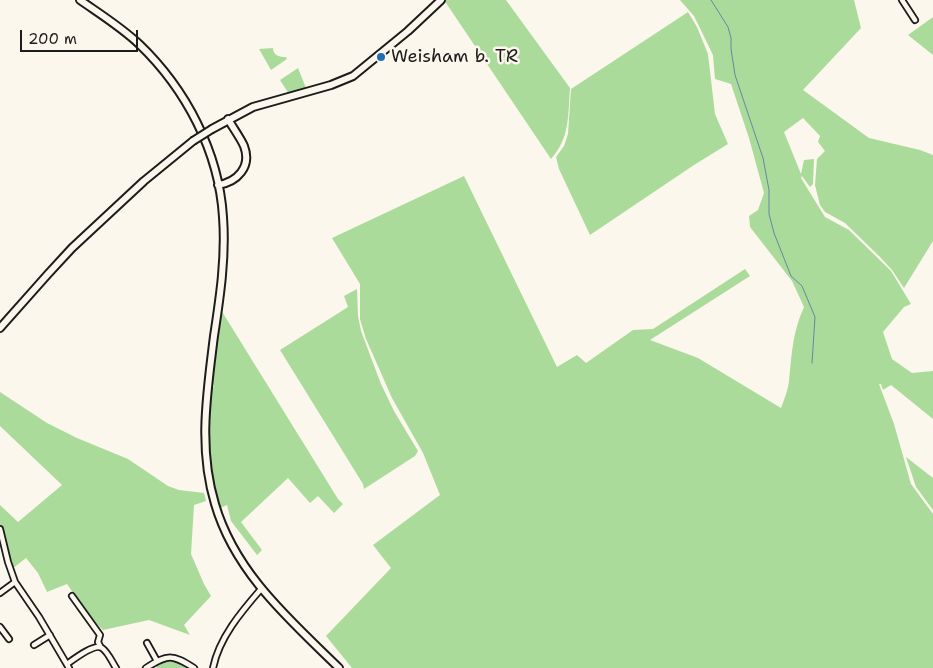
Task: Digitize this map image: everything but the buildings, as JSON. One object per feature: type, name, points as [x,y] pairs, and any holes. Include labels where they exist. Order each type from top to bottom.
[{"type":"main road","points":[[80,0],[115,24],[157,62],[170,78],[198,125],[206,144],[218,185],[223,216],[223,260],[206,393],[205,415],[206,458],[215,506],[226,534],[261,589],[339,668]]},
{"type":"main road","points":[[0,328],[72,248],[144,180],[193,141],[228,119],[253,107],[331,85],[350,77],[381,54],[441,0]]},
{"type":"main road","points":[[218,185],[230,183],[236,179],[241,173],[246,160],[244,147],[228,119]]},
{"type":"street","points":[[902,0],[915,20]]},
{"type":"street","points":[[0,529],[8,562],[16,582],[68,666],[93,647],[100,646]]},
{"type":"street","points":[[0,593],[16,582]]},
{"type":"street","points":[[213,668],[224,639],[261,589]]},
{"type":"street","points":[[72,596],[100,635],[98,642],[116,668]]},
{"type":"street","points":[[0,627],[9,639]]},
{"type":"street","points":[[34,645],[50,635]]},
{"type":"street","points":[[146,643],[157,661]]},
{"type":"street","points":[[146,668],[157,661],[174,656],[194,668]]},
{"type":"green space","points":[[444,0],[506,0],[570,88],[565,134],[562,143],[551,159]]},
{"type":"green space","points":[[680,0],[854,0],[861,28],[803,90],[869,138],[933,155],[933,241],[904,288],[892,270],[880,257],[845,223],[825,212],[820,205],[815,185],[817,159],[825,151],[818,142],[820,136],[803,118],[784,132],[801,174],[804,160],[814,159],[813,184],[810,187],[802,176],[801,178],[825,217],[849,230],[891,271],[911,304],[904,307],[883,332],[892,359],[912,373],[933,371],[933,419],[891,385],[883,390],[881,384],[879,384],[894,424],[911,484],[933,514],[933,668],[352,668],[326,636],[391,568],[373,545],[440,495],[423,453],[392,398],[366,339],[360,319],[360,284],[332,238],[464,176],[557,367],[577,355],[586,363],[633,330],[653,329],[745,269],[750,276],[650,340],[698,358],[781,408],[786,395],[795,335],[804,307],[792,281],[750,227],[749,216],[758,210],[764,193],[749,138],[731,84],[715,79],[713,55],[694,16]]},
{"type":"green space","points":[[688,12],[697,27],[708,54],[715,114],[728,144],[590,235],[559,169],[556,157],[564,146],[568,134],[571,89]]},
{"type":"green space","points":[[933,17],[933,55],[908,35]]},
{"type":"green space","points":[[273,48],[276,54],[287,59],[271,70],[259,49]]},
{"type":"green space","points":[[298,68],[306,88],[305,90],[289,94],[280,80]]},
{"type":"green space","points":[[357,289],[358,316],[361,331],[381,384],[394,411],[418,451],[415,456],[364,489],[363,484],[280,350],[348,307],[344,296]]},
{"type":"green space","points":[[221,310],[338,499],[343,504],[334,513],[318,496],[310,503],[288,478],[241,522],[262,550],[257,555],[231,521],[227,505],[220,508],[210,465],[207,430],[208,399],[211,387],[214,387],[212,380]]},
{"type":"green space","points":[[0,392],[47,423],[77,438],[128,459],[168,486],[179,490],[204,493],[206,501],[194,505],[191,554],[211,596],[184,625],[190,635],[149,620],[103,630],[90,617],[67,584],[47,592],[38,573],[26,558],[12,569],[0,524],[0,505],[18,522],[62,485],[0,426]]},
{"type":"green space","points":[[906,457],[933,478],[933,510],[916,487]]},
{"type":"green space","points":[[166,659],[186,668],[157,668],[156,665]]},
{"type":"waterway","points":[[711,0],[728,27],[731,38],[735,75],[763,158],[769,190],[769,214],[774,233],[791,276],[802,286],[815,317],[812,363]]},
{"type":"place","name":"Weisham b. TR","points":[[381,57]]}]
